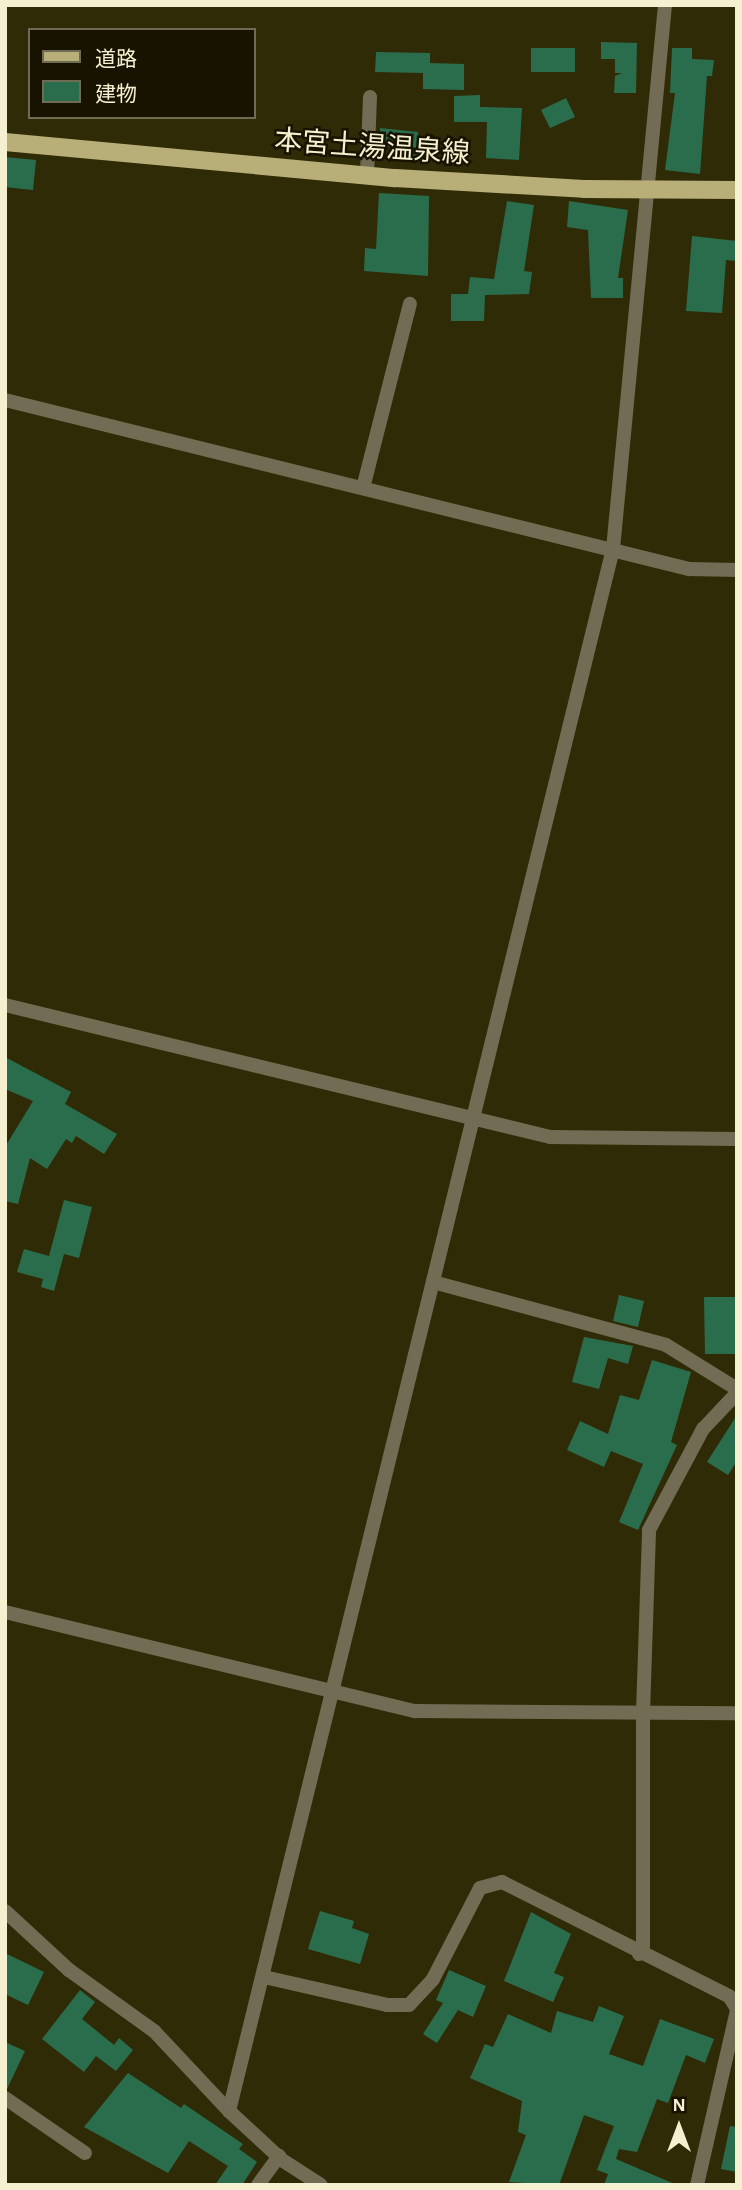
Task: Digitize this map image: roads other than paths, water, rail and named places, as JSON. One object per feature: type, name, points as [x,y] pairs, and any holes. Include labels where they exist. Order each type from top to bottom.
[{"type":"main road","name":"本宮土湯温泉線","points":[[5,142],[367,175],[584,188],[737,190]]},
{"type":"street","points":[[229,2111],[613,549],[665,5]]},
{"type":"street","points":[[367,175],[370,97]]},
{"type":"street","points":[[363,488],[410,304]]},
{"type":"street","points":[[5,400],[689,569],[737,569]]},
{"type":"street","points":[[5,1005],[471,1119],[569,1139],[737,1139]]},
{"type":"street","points":[[432,1282],[666,1345],[737,1391],[703,1429],[649,1530],[643,1713],[643,1945],[639,1954]]},
{"type":"street","points":[[5,1612],[426,1712],[737,1713]]},
{"type":"street","points":[[264,1977],[387,2005],[409,2005],[433,1979],[480,1888],[492,1882],[519,1888],[639,1954],[729,1996],[737,2009],[697,2185]]},
{"type":"street","points":[[5,1911],[69,1970],[154,2031],[229,2111],[279,2156],[321,2185]]},
{"type":"street","points":[[5,2098],[86,2153]]},
{"type":"street","points":[[258,2185],[279,2156]]}]
